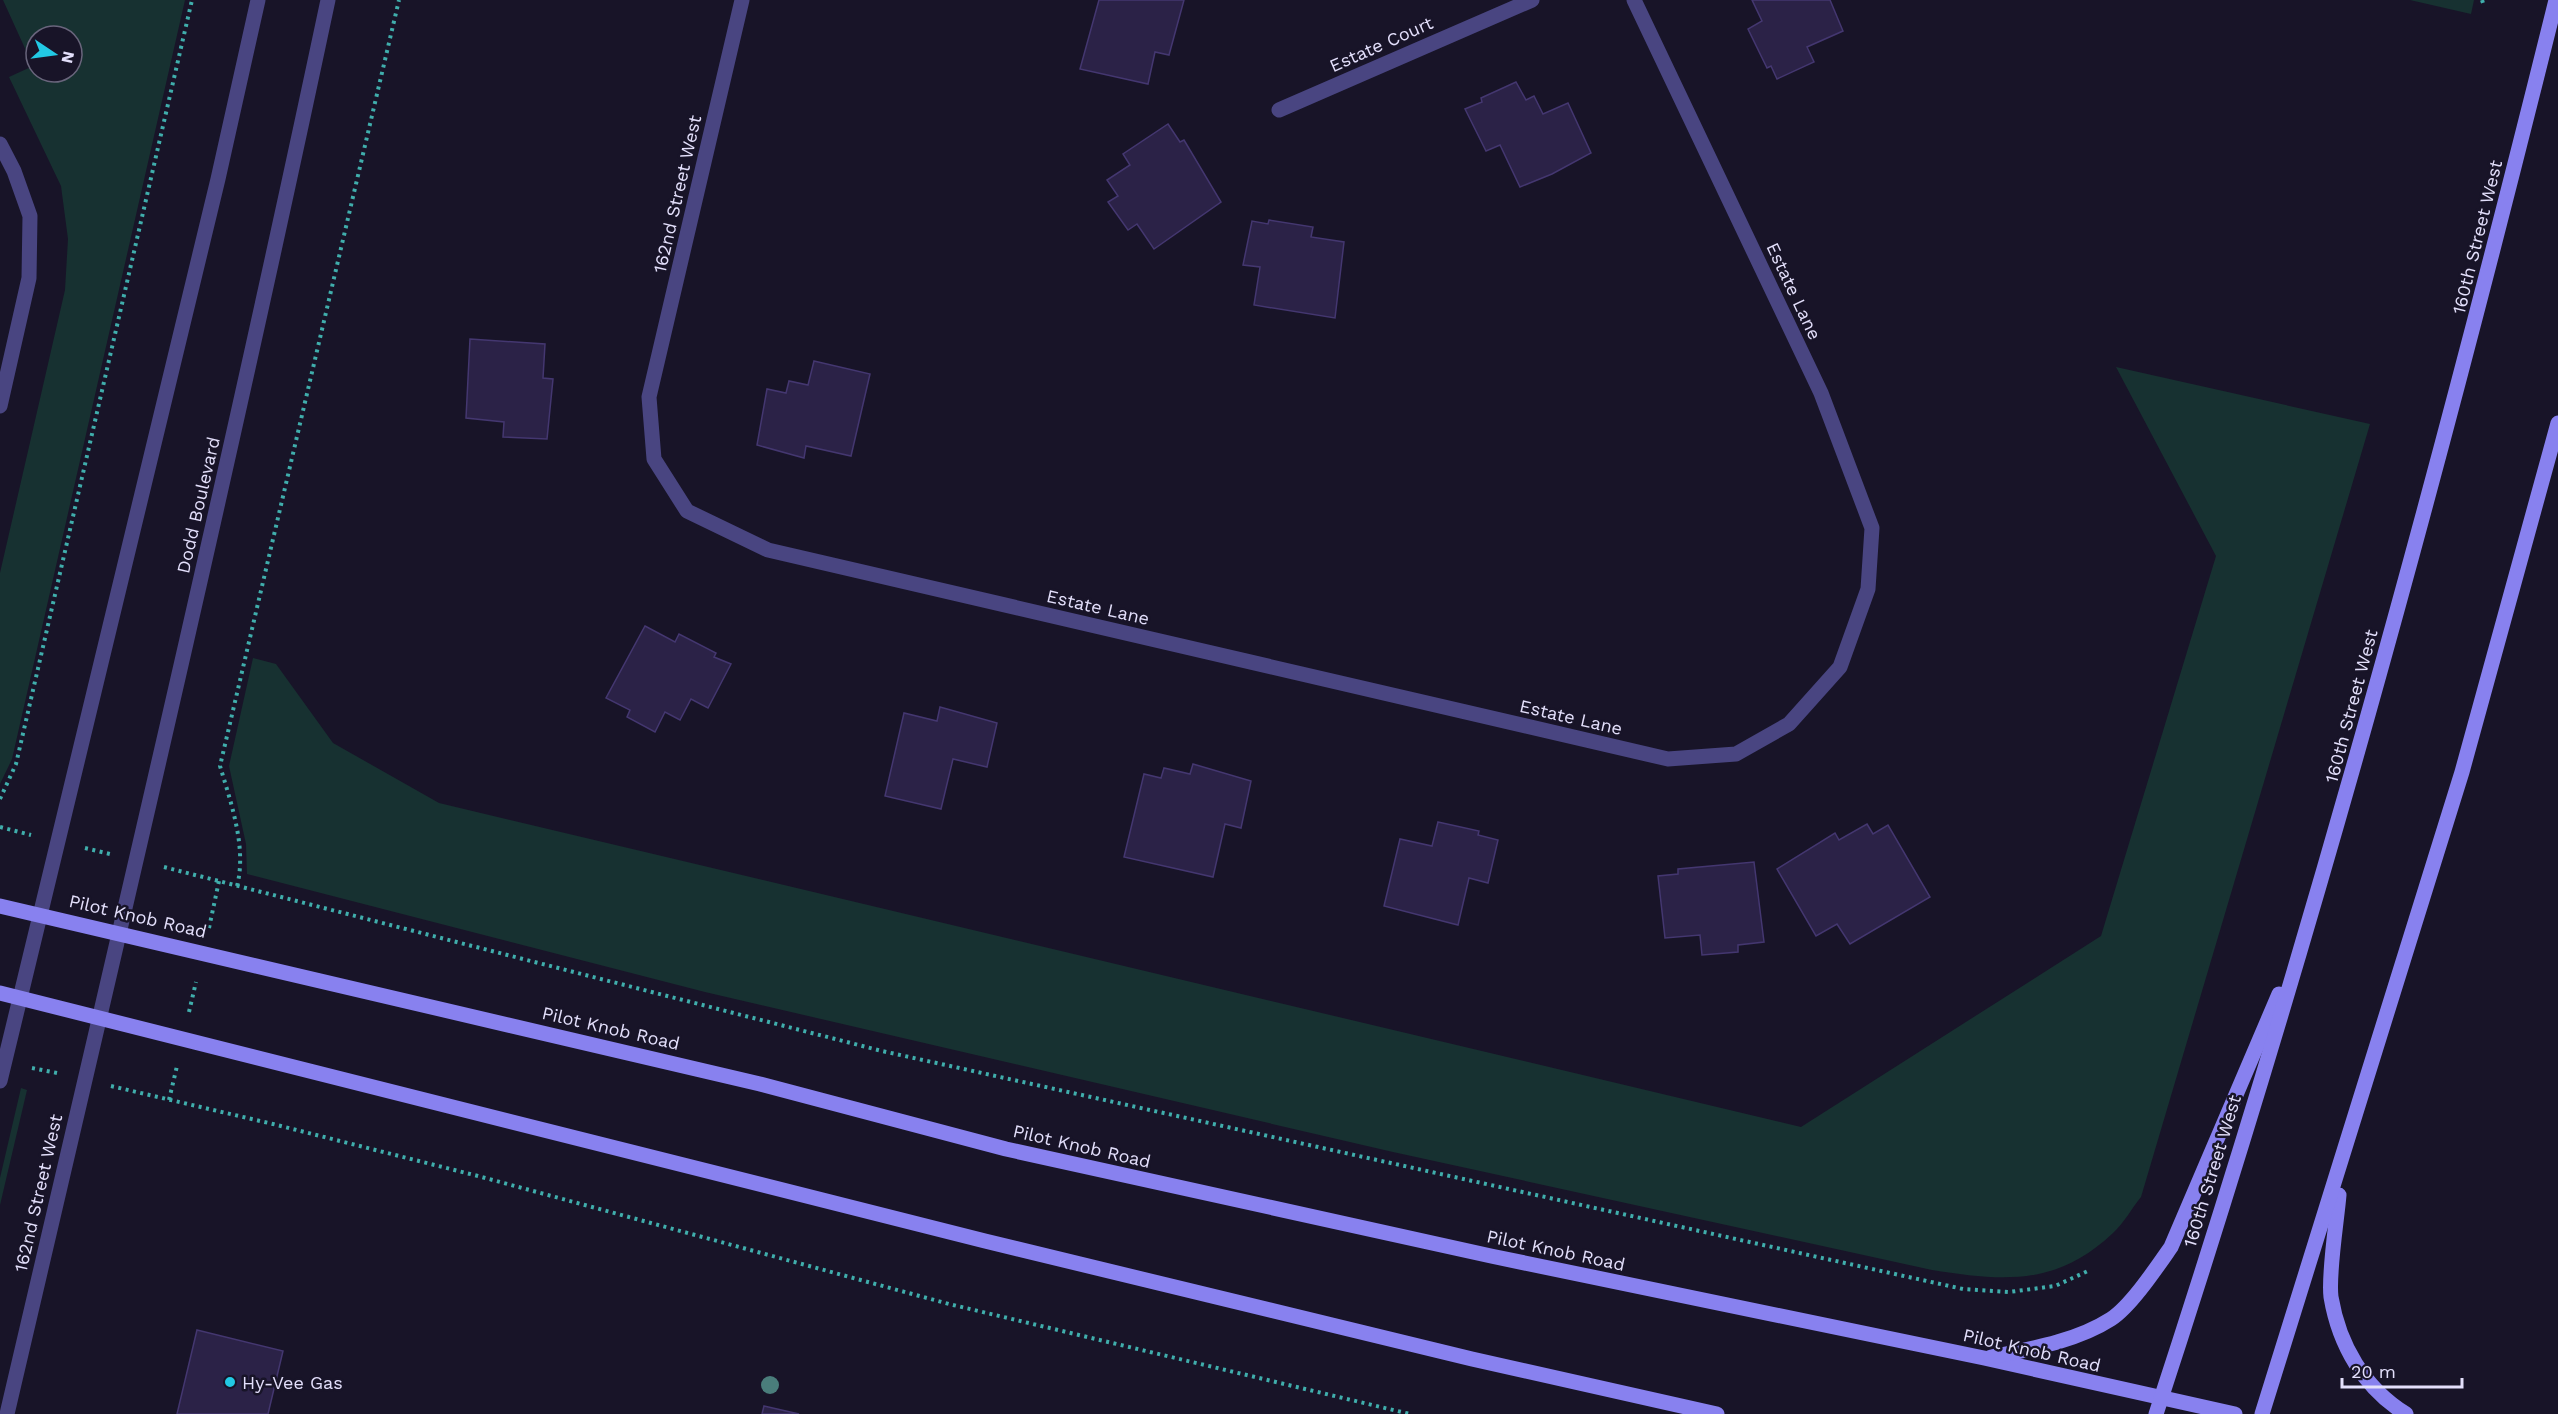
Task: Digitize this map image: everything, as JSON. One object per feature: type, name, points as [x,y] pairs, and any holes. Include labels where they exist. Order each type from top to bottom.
[{"type":"main road","name":"160th Street West","points":[[2159,1407],[2312,917],[2482,297],[2556,0]]},
{"type":"main road","points":[[2262,1414],[2341,1167],[2462,772],[2558,423]]},
{"type":"main road","name":"Pilot Knob Road","points":[[0,906],[203,951],[760,1084],[1006,1149],[1502,1259],[1984,1358],[2159,1407],[2235,1414]]},
{"type":"main road","points":[[1984,1358],[2039,1347],[2112,1318],[2151,1275],[2171,1247],[2312,917]]},
{"type":"main road","points":[[0,993],[100,1016],[984,1242],[1472,1359],[1713,1413]]},
{"type":"main road","points":[[2341,1167],[2331,1295],[2342,1337],[2356,1366],[2371,1387],[2406,1414]]},
{"type":"street","points":[[0,1081],[218,179],[258,0]]},
{"type":"street","name":"Dodd Boulevard","points":[[100,1016],[261,315],[328,0]]},
{"type":"street","name":"162nd Street West","points":[[650,397],[742,0]]},
{"type":"street","name":"Estate Court","points":[[1279,110],[1532,0]]},
{"type":"street","name":"Estate Lane","points":[[650,397],[654,459],[687,511],[768,550],[1668,759],[1736,754],[1789,724],[1840,667],[1868,589],[1872,528],[1821,393],[1634,0]]},
{"type":"street","points":[[0,144],[14,171],[30,216],[29,278],[0,406]]},
{"type":"street","name":"162nd Street West","points":[[7,1414],[100,1016]]},
{"type":"path","points":[[0,799],[16,764],[192,0]]},
{"type":"path","points":[[237,886],[241,870],[239,845],[220,766],[399,0]]},
{"type":"path","points":[[0,827],[882,1051],[1964,1288],[2009,1292],[2055,1286],[2088,1271]]},
{"type":"path","points":[[169,1100],[219,881]]},
{"type":"path","points":[[4,1061],[466,1173],[949,1304],[1410,1414]]},
{"type":"green space","points":[[3,0],[185,0],[12,759],[0,784],[0,573],[65,290],[68,239],[61,186],[9,77],[24,70],[24,84],[84,84],[84,24],[24,24],[24,46]]},
{"type":"green space","points":[[2410,0],[2474,0],[2471,14]]},
{"type":"green space","points":[[2116,367],[2370,424],[2141,1197],[2117,1229],[2092,1251],[2071,1263],[2049,1271],[2027,1276],[2005,1277],[1932,1270],[1393,1152],[705,992],[247,874],[246,844],[229,766],[253,658],[276,664],[333,743],[439,803],[1801,1127],[2101,936],[2216,556]]},
{"type":"green space","points":[[21,1088],[27,1090],[0,1205],[0,1178]]},
{"type":"building","points":[[1099,0],[1184,0],[1169,55],[1155,52],[1148,84],[1080,69]]},
{"type":"building","points":[[1752,0],[1830,0],[1843,31],[1807,47],[1814,62],[1777,79],[1771,66],[1767,68],[1748,29],[1762,21]]},
{"type":"building","points":[[1516,82],[1526,100],[1534,96],[1543,114],[1568,103],[1591,153],[1552,174],[1520,187],[1500,145],[1486,151],[1465,109],[1482,102],[1481,98]]},
{"type":"building","points":[[1168,124],[1180,142],[1184,140],[1221,202],[1154,249],[1137,224],[1128,230],[1108,202],[1118,196],[1107,180],[1130,165],[1123,154]]},
{"type":"building","points":[[1269,220],[1313,227],[1311,237],[1344,242],[1335,318],[1254,305],[1260,267],[1243,265],[1252,221],[1268,224]]},
{"type":"building","points":[[470,339],[545,344],[543,378],[553,379],[547,439],[503,437],[504,422],[466,418]]},
{"type":"building","points":[[814,361],[870,374],[851,456],[806,446],[804,458],[757,445],[767,389],[786,393],[789,381],[808,385]]},
{"type":"building","points":[[645,626],[675,642],[679,634],[716,653],[714,657],[731,664],[708,708],[691,699],[680,720],[665,712],[655,732],[627,717],[630,710],[606,698]]},
{"type":"building","points":[[940,707],[997,723],[987,767],[953,759],[941,809],[885,796],[904,713],[937,721]]},
{"type":"building","points":[[1193,764],[1251,781],[1241,828],[1225,824],[1213,877],[1124,857],[1144,774],[1161,778],[1164,768],[1190,774]]},
{"type":"building","points":[[1438,822],[1479,831],[1478,835],[1498,840],[1488,883],[1469,878],[1458,925],[1384,906],[1400,839],[1432,846]]},
{"type":"building","points":[[1867,824],[1873,834],[1888,825],[1930,897],[1850,944],[1837,924],[1816,936],[1777,869],[1835,833],[1839,840]]},
{"type":"building","points":[[1754,862],[1764,942],[1738,945],[1738,952],[1702,955],[1700,935],[1665,938],[1658,876],[1678,874],[1678,869]]},
{"type":"building","name":"Hy-Vee Gas","points":[[197,1330],[283,1351],[268,1414],[177,1414]]},
{"type":"building","points":[[764,1406],[799,1414],[762,1414]]},
{"type":"place","name":"Hy-Vee Gas","points":[[230,1382]]}]
